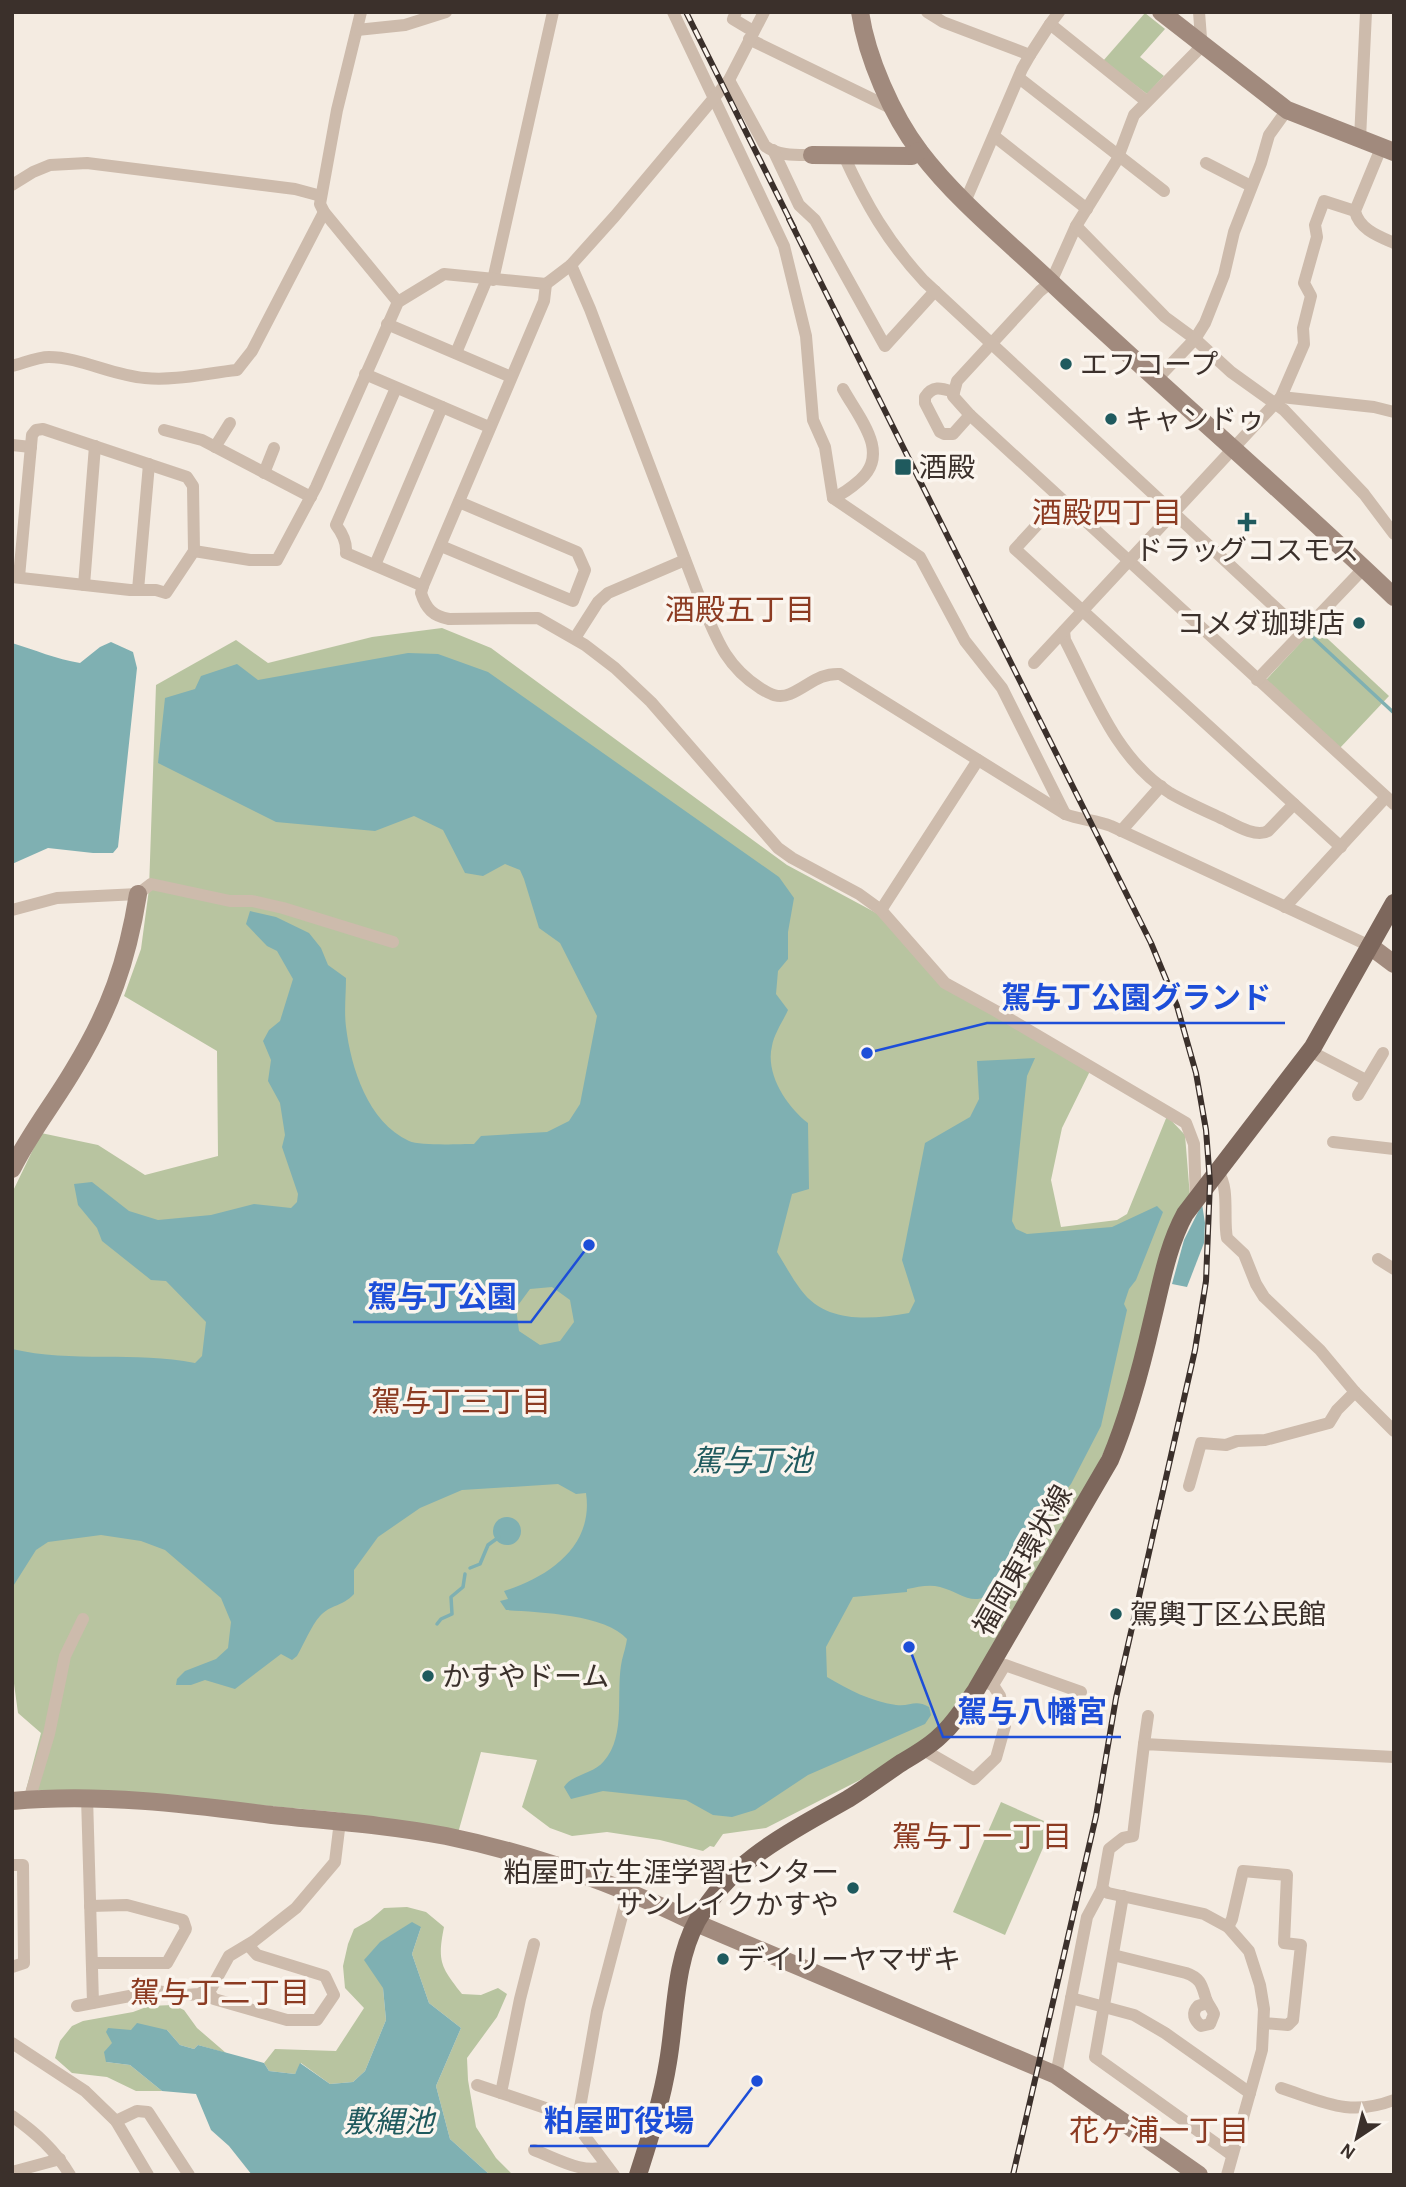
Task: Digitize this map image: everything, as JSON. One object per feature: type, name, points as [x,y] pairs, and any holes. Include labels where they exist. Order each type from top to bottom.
[{"type":"main road","name":"福岡東環状線","points":[[638,2175],[657,2115],[668,2061],[677,1993],[696,1923],[716,1892],[763,1848],[851,1797],[939,1738],[987,1683],[1110,1460],[1128,1413],[1177,1229],[1196,1200],[1310,1051],[1394,903]]},
{"type":"street","points":[[361,12],[337,110],[320,204],[398,302]]},
{"type":"street","points":[[357,30],[405,25],[446,12]]},
{"type":"street","points":[[456,354],[490,280],[553,12]]},
{"type":"street","points":[[673,12],[784,246],[806,337],[813,420],[825,447],[833,498],[920,557],[965,641],[1002,688],[1065,814]]},
{"type":"street","points":[[736,12],[733,19],[751,35],[896,110]]},
{"type":"street","points":[[194,551],[250,560],[277,560],[311,497],[398,302],[444,274],[546,284],[571,265],[645,182],[729,80],[764,12]]},
{"type":"street","points":[[860,12],[863,34],[880,79],[896,110],[919,151],[965,202],[1156,381],[1394,597]]},
{"type":"street","points":[[927,12],[943,22],[1030,55]]},
{"type":"street","points":[[965,202],[1018,78],[1059,12]]},
{"type":"street","points":[[1161,12],[1287,110],[1387,150],[1355,211],[1357,219],[1364,227],[1394,243]]},
{"type":"street","points":[[1199,12],[1201,38],[1196,51],[1134,115],[1119,156],[1076,226],[1051,282],[957,381],[953,396],[970,415],[1390,801],[1341,847],[1285,907]]},
{"type":"street","points":[[1360,139],[1366,12]]},
{"type":"street","points":[[1050,24],[1146,101]]},
{"type":"street","points":[[1018,78],[1164,191]]},
{"type":"street","points":[[729,80],[765,146],[773,150],[787,155],[844,156],[912,156],[919,151]]},
{"type":"street","points":[[1156,381],[1205,323],[1224,275],[1234,232],[1269,135],[1287,110]]},
{"type":"street","points":[[994,136],[1087,209]]},
{"type":"street","points":[[773,150],[799,205],[815,220],[885,346],[935,291]]},
{"type":"street","points":[[844,156],[880,226],[899,254],[935,291],[1303,633]]},
{"type":"street","points":[[12,185],[33,172],[50,166],[87,163],[295,189],[321,196]]},
{"type":"street","points":[[1206,163],[1251,186]]},
{"type":"street","points":[[1034,663],[1277,400],[1304,344],[1303,328],[1311,296],[1304,283],[1317,237],[1315,225],[1324,201],[1355,211]]},
{"type":"street","points":[[12,366],[48,357],[145,378],[237,370],[252,351],[324,212]]},
{"type":"street","points":[[1076,226],[1164,317],[1195,338],[1231,372],[1277,400],[1364,494],[1394,534]]},
{"type":"street","points":[[571,265],[685,560],[722,650],[734,668],[772,695],[781,696],[790,694],[827,673],[839,674],[1065,814],[1096,820],[1121,831],[1370,946],[1394,964]]},
{"type":"street","points":[[546,284],[544,301],[423,586],[421,593],[429,612],[439,617],[538,618],[575,638],[615,668],[651,702],[778,848],[859,894],[881,910],[945,984],[1186,1123],[1194,1144],[1196,1200]]},
{"type":"street","points":[[387,324],[511,377]]},
{"type":"street","points":[[365,373],[489,427]]},
{"type":"street","points":[[396,388],[337,525],[347,545],[346,553],[423,586]]},
{"type":"street","points":[[954,392],[933,388],[925,397],[925,403],[940,432],[953,434],[970,415]]},
{"type":"street","points":[[833,498],[868,473],[874,461],[872,441],[844,390]]},
{"type":"street","points":[[1277,400],[1374,407],[1394,412]]},
{"type":"street","points":[[375,565],[442,407]]},
{"type":"street","points":[[215,447],[230,423]]},
{"type":"street","points":[[43,429],[95,446],[187,477],[192,486],[194,551],[166,593],[15,577],[32,435],[36,430],[43,429]]},
{"type":"street","points":[[164,430],[202,440],[311,497]]},
{"type":"street","points":[[12,445],[31,447]]},
{"type":"street","points":[[84,584],[95,446]]},
{"type":"street","points":[[264,473],[274,448]]},
{"type":"street","points":[[138,590],[149,464]]},
{"type":"street","points":[[1061,499],[1015,549],[1341,847]]},
{"type":"street","points":[[441,546],[573,601],[585,570],[577,552],[459,502]]},
{"type":"street","points":[[575,638],[598,602],[608,593],[685,560]]},
{"type":"street","points":[[1257,680],[1364,568]]},
{"type":"street","points":[[1063,631],[1065,640],[1113,734],[1143,772],[1171,794],[1233,824],[1264,834],[1294,804]]},
{"type":"street","points":[[881,910],[978,760]]},
{"type":"street","points":[[1121,831],[1161,786]]},
{"type":"street","points":[[12,910],[57,898],[138,894],[151,884],[230,901],[252,901],[283,908],[393,942]]},
{"type":"street","points":[[12,1170],[34,1128],[73,1072],[109,1005],[131,937],[138,894]]},
{"type":"street","points":[[1310,1051],[1366,1080]]},
{"type":"street","points":[[1358,1095],[1383,1053]]},
{"type":"street","points":[[1333,1142],[1394,1149]]},
{"type":"street","points":[[1218,1172],[1222,1176],[1227,1238],[1244,1254],[1264,1297],[1320,1350],[1355,1392],[1394,1431]]},
{"type":"street","points":[[1378,1259],[1394,1269]]},
{"type":"street","points":[[1189,1486],[1201,1443],[1226,1445],[1237,1441],[1265,1440],[1329,1423],[1337,1410],[1355,1392]]},
{"type":"street","points":[[83,1619],[65,1656],[50,1734],[20,1800],[87,1797],[340,1821],[432,1834],[527,1856],[628,1893],[1056,2075],[1199,2175]]},
{"type":"street","points":[[922,1749],[974,1779],[996,1758],[1005,1726],[1000,1696],[987,1683],[1005,1665],[1081,1692]]},
{"type":"street","points":[[1056,2075],[1087,1917],[1102,1889],[1109,1849],[1123,1838],[1133,1836],[1148,1716]]},
{"type":"street","points":[[1144,1744],[1394,1757]]},
{"type":"street","points":[[87,1797],[93,2003]]},
{"type":"street","points":[[77,2006],[156,1991],[199,1994],[212,1987],[229,1956],[248,1945],[296,1908],[335,1862],[340,1821]]},
{"type":"street","points":[[12,1865],[23,1865],[24,1963],[12,1968]]},
{"type":"street","points":[[1228,1927],[1243,1871],[1286,1875],[1284,1942],[1301,1945],[1293,2020],[1288,2025],[1264,2023]]},
{"type":"street","points":[[1102,1889],[1204,1914],[1228,1927],[1243,1942],[1254,1964],[1260,1985],[1264,2023],[1262,2050],[1227,2175]]},
{"type":"street","points":[[610,2170],[584,2135],[578,2119],[597,2011],[628,1893]]},
{"type":"street","points":[[1123,1896],[1095,2057],[1232,2155]]},
{"type":"street","points":[[90,1906],[127,1905],[183,1920],[186,1929],[167,1963],[92,1963]]},
{"type":"street","points":[[501,2093],[534,1944]]},
{"type":"street","points":[[206,1990],[214,1999],[287,2020],[317,2020],[334,1995],[325,1976],[257,1955],[248,1945]]},
{"type":"street","points":[[1113,1955],[1192,1975],[1202,1986],[1207,2003]]},
{"type":"street","points":[[1071,1998],[1134,2014],[1250,2093]]},
{"type":"street","points":[[12,2043],[85,2091],[116,2121],[148,2175]]},
{"type":"street","points":[[477,2085],[578,2119]]},
{"type":"street","points":[[1281,2088],[1350,2109],[1370,2108],[1394,2100]]},
{"type":"street","points":[[116,2121],[137,2111],[148,2112],[189,2175]]},
{"type":"street","points":[[12,2116],[35,2132],[60,2159],[70,2175]]},
{"type":"street","points":[[534,2150],[583,2168],[610,2170]]},
{"type":"street","points":[[12,2172],[60,2159]]},
{"type":"green space","points":[[1145,13],[1165,29],[1140,57],[1164,76],[1147,94],[1103,61]]},
{"type":"green space","points":[[1315,627],[1389,696],[1339,749],[1265,681]]},
{"type":"green space","points":[[442,628],[491,648],[787,865],[880,915],[943,985],[1091,1069],[1062,1128],[1051,1180],[1061,1227],[1117,1220],[1127,1214],[1167,1116],[1185,1135],[1190,1197],[1122,1414],[1079,1504],[974,1686],[937,1731],[901,1759],[766,1828],[723,1834],[714,1847],[710,1846],[703,1851],[660,1840],[607,1832],[572,1836],[550,1828],[522,1807],[537,1760],[481,1752],[458,1833],[336,1812],[120,1792],[26,1790],[41,1733],[18,1713],[12,1669],[12,1193],[41,1133],[98,1145],[145,1175],[218,1156],[217,1051],[124,996],[141,949],[149,889],[156,685],[236,640],[268,663],[372,637]]},
{"type":"green space","points":[[1001,1802],[1053,1825],[1005,1935],[953,1912]]},
{"type":"green space","points":[[407,1907],[426,1912],[444,1927],[442,1964],[462,1994],[481,1995],[498,1988],[507,1994],[497,2017],[467,2058],[476,2127],[496,2158],[513,2175],[490,2175],[450,2139],[436,2086],[461,2028],[429,2003],[412,1954],[421,1927],[383,1988],[386,2020],[365,2071],[353,2082],[330,2084],[301,2063],[295,2074],[269,2071],[264,2063],[275,2049],[336,2051],[364,2008],[345,1988],[343,1966],[354,1929],[384,1908]]},
{"type":"green space","points":[[173,2005],[184,2010],[197,2028],[226,2053],[198,2045],[194,2049],[180,2045],[167,2030],[145,2030],[129,2032],[122,2036],[106,2062],[130,2065],[162,2091],[136,2091],[107,2077],[72,2073],[55,2058],[60,2041],[72,2026],[83,2021],[133,2012],[149,2006]]},
{"type":"water","points":[[111,642],[133,652],[137,668],[118,847],[113,853],[48,848],[12,864],[12,643],[80,663]]},
{"type":"water","name":"駕与丁池","points":[[408,653],[438,654],[488,672],[779,877],[794,898],[788,932],[788,959],[778,971],[776,994],[788,1010],[773,1041],[772,1068],[786,1099],[808,1123],[809,1189],[792,1194],[777,1252],[801,1290],[824,1309],[851,1317],[866,1318],[909,1313],[915,1301],[902,1260],[925,1143],[970,1117],[979,1099],[977,1061],[1035,1058],[1027,1076],[1012,1221],[1016,1229],[1027,1234],[1112,1227],[1157,1206],[1163,1212],[1124,1304],[1127,1310],[1101,1426],[1071,1484],[1035,1528],[1032,1546],[1023,1562],[995,1590],[990,1584],[987,1588],[993,1593],[979,1599],[966,1598],[932,1586],[907,1589],[907,1592],[853,1597],[826,1647],[827,1677],[877,1701],[901,1705],[916,1703],[929,1707],[931,1715],[925,1724],[808,1775],[755,1810],[732,1817],[713,1815],[686,1800],[603,1791],[571,1799],[564,1787],[572,1779],[600,1765],[616,1739],[620,1672],[627,1639],[604,1624],[588,1619],[506,1610],[500,1601],[508,1599],[504,1591],[537,1577],[565,1557],[583,1529],[587,1512],[586,1493],[576,1494],[558,1484],[462,1490],[420,1508],[378,1537],[354,1570],[354,1594],[320,1616],[297,1656],[292,1660],[281,1654],[235,1689],[205,1680],[191,1685],[176,1685],[177,1679],[185,1671],[216,1659],[228,1648],[231,1622],[221,1598],[165,1550],[141,1541],[101,1535],[48,1542],[36,1550],[12,1588],[12,1349],[57,1355],[150,1358],[195,1363],[202,1356],[206,1322],[166,1281],[151,1280],[102,1241],[97,1228],[78,1205],[74,1184],[92,1182],[129,1211],[158,1220],[211,1215],[254,1204],[291,1208],[297,1202],[298,1194],[282,1147],[285,1135],[280,1103],[268,1081],[271,1060],[263,1041],[269,1030],[280,1021],[293,979],[277,951],[267,946],[246,924],[250,911],[276,917],[309,933],[321,948],[328,965],[346,978],[346,1027],[357,1076],[372,1107],[383,1121],[409,1141],[474,1144],[481,1136],[547,1132],[569,1121],[580,1104],[597,1016],[560,943],[539,928],[520,870],[505,864],[483,876],[465,873],[443,830],[414,816],[375,831],[276,822],[158,763],[165,698],[195,689],[201,676],[237,664],[258,680]],"holes":[[[552,1287],[570,1300],[574,1322],[560,1341],[540,1345],[519,1331],[516,1308],[530,1289]]]},
{"type":"water","points":[[1202,1204],[1204,1243],[1187,1287],[1172,1284],[1184,1240]]},
{"type":"water","points":[[507,1517],[517,1521],[521,1531],[517,1541],[507,1545],[497,1541],[493,1531],[497,1521]]},
{"type":"water","name":"敷縄池","points":[[412,1922],[421,1927],[412,1954],[429,2003],[461,2028],[436,2086],[450,2139],[490,2175],[252,2175],[229,2146],[211,2130],[196,2094],[162,2091],[130,2065],[106,2062],[104,2052],[112,2043],[106,2032],[108,2028],[131,2030],[137,2023],[167,2030],[180,2045],[194,2049],[198,2045],[264,2063],[269,2071],[295,2074],[300,2063],[330,2084],[353,2082],[365,2071],[386,2020],[383,1988],[364,1960],[380,1942]]},
{"type":"waterway","points":[[1307,632],[1394,713]]},
{"type":"waterway","points":[[470,1568],[480,1564],[488,1545],[499,1537]]},
{"type":"waterway","points":[[437,1624],[452,1614],[451,1597],[463,1587],[465,1574]]},
{"type":"railway","points":[[686,12],[794,228]]},
{"type":"railway","points":[[789,219],[1151,943],[1177,1006],[1196,1073],[1206,1130],[1210,1182],[1206,1281],[1195,1350],[1116,1698],[1096,1816],[1013,2175]]},
{"type":"place","name":"エフコープ","points":[[1066,364]]},
{"type":"place","name":"キャンドゥ","points":[[1111,419]]},
{"type":"place","name":"酒殿","points":[[903,467]]},
{"type":"place","name":"ドラッグコスモス","points":[[1247,522]]},
{"type":"place","name":"コメダ珈琲店","points":[[1359,623]]},
{"type":"place","name":"駕与丁公園グランド","points":[[867,1053]]},
{"type":"place","name":"駕与丁公園","points":[[589,1245]]},
{"type":"place","name":"駕輿丁区公民館","points":[[1116,1614]]},
{"type":"place","name":"駕与八幡宮","points":[[909,1647]]},
{"type":"place","name":"かすやドーム","points":[[428,1676]]},
{"type":"place","name":"粕屋町立生涯学習センター サンレイクかすや","points":[[853,1888]]},
{"type":"place","name":"デイリーヤマザキ","points":[[723,1959]]},
{"type":"place","name":"粕屋町役場","points":[[757,2081]]},
{"type":"district","name":"酒殿四丁目","points":[[1107,513]]},
{"type":"district","name":"酒殿五丁目","points":[[740,610]]},
{"type":"district","name":"駕与丁三丁目","points":[[461,1402]]},
{"type":"district","name":"駕与丁一丁目","points":[[982,1837]]},
{"type":"district","name":"駕与丁二丁目","points":[[220,1993]]},
{"type":"district","name":"花ヶ浦一丁目","points":[[1159,2131]]}]
